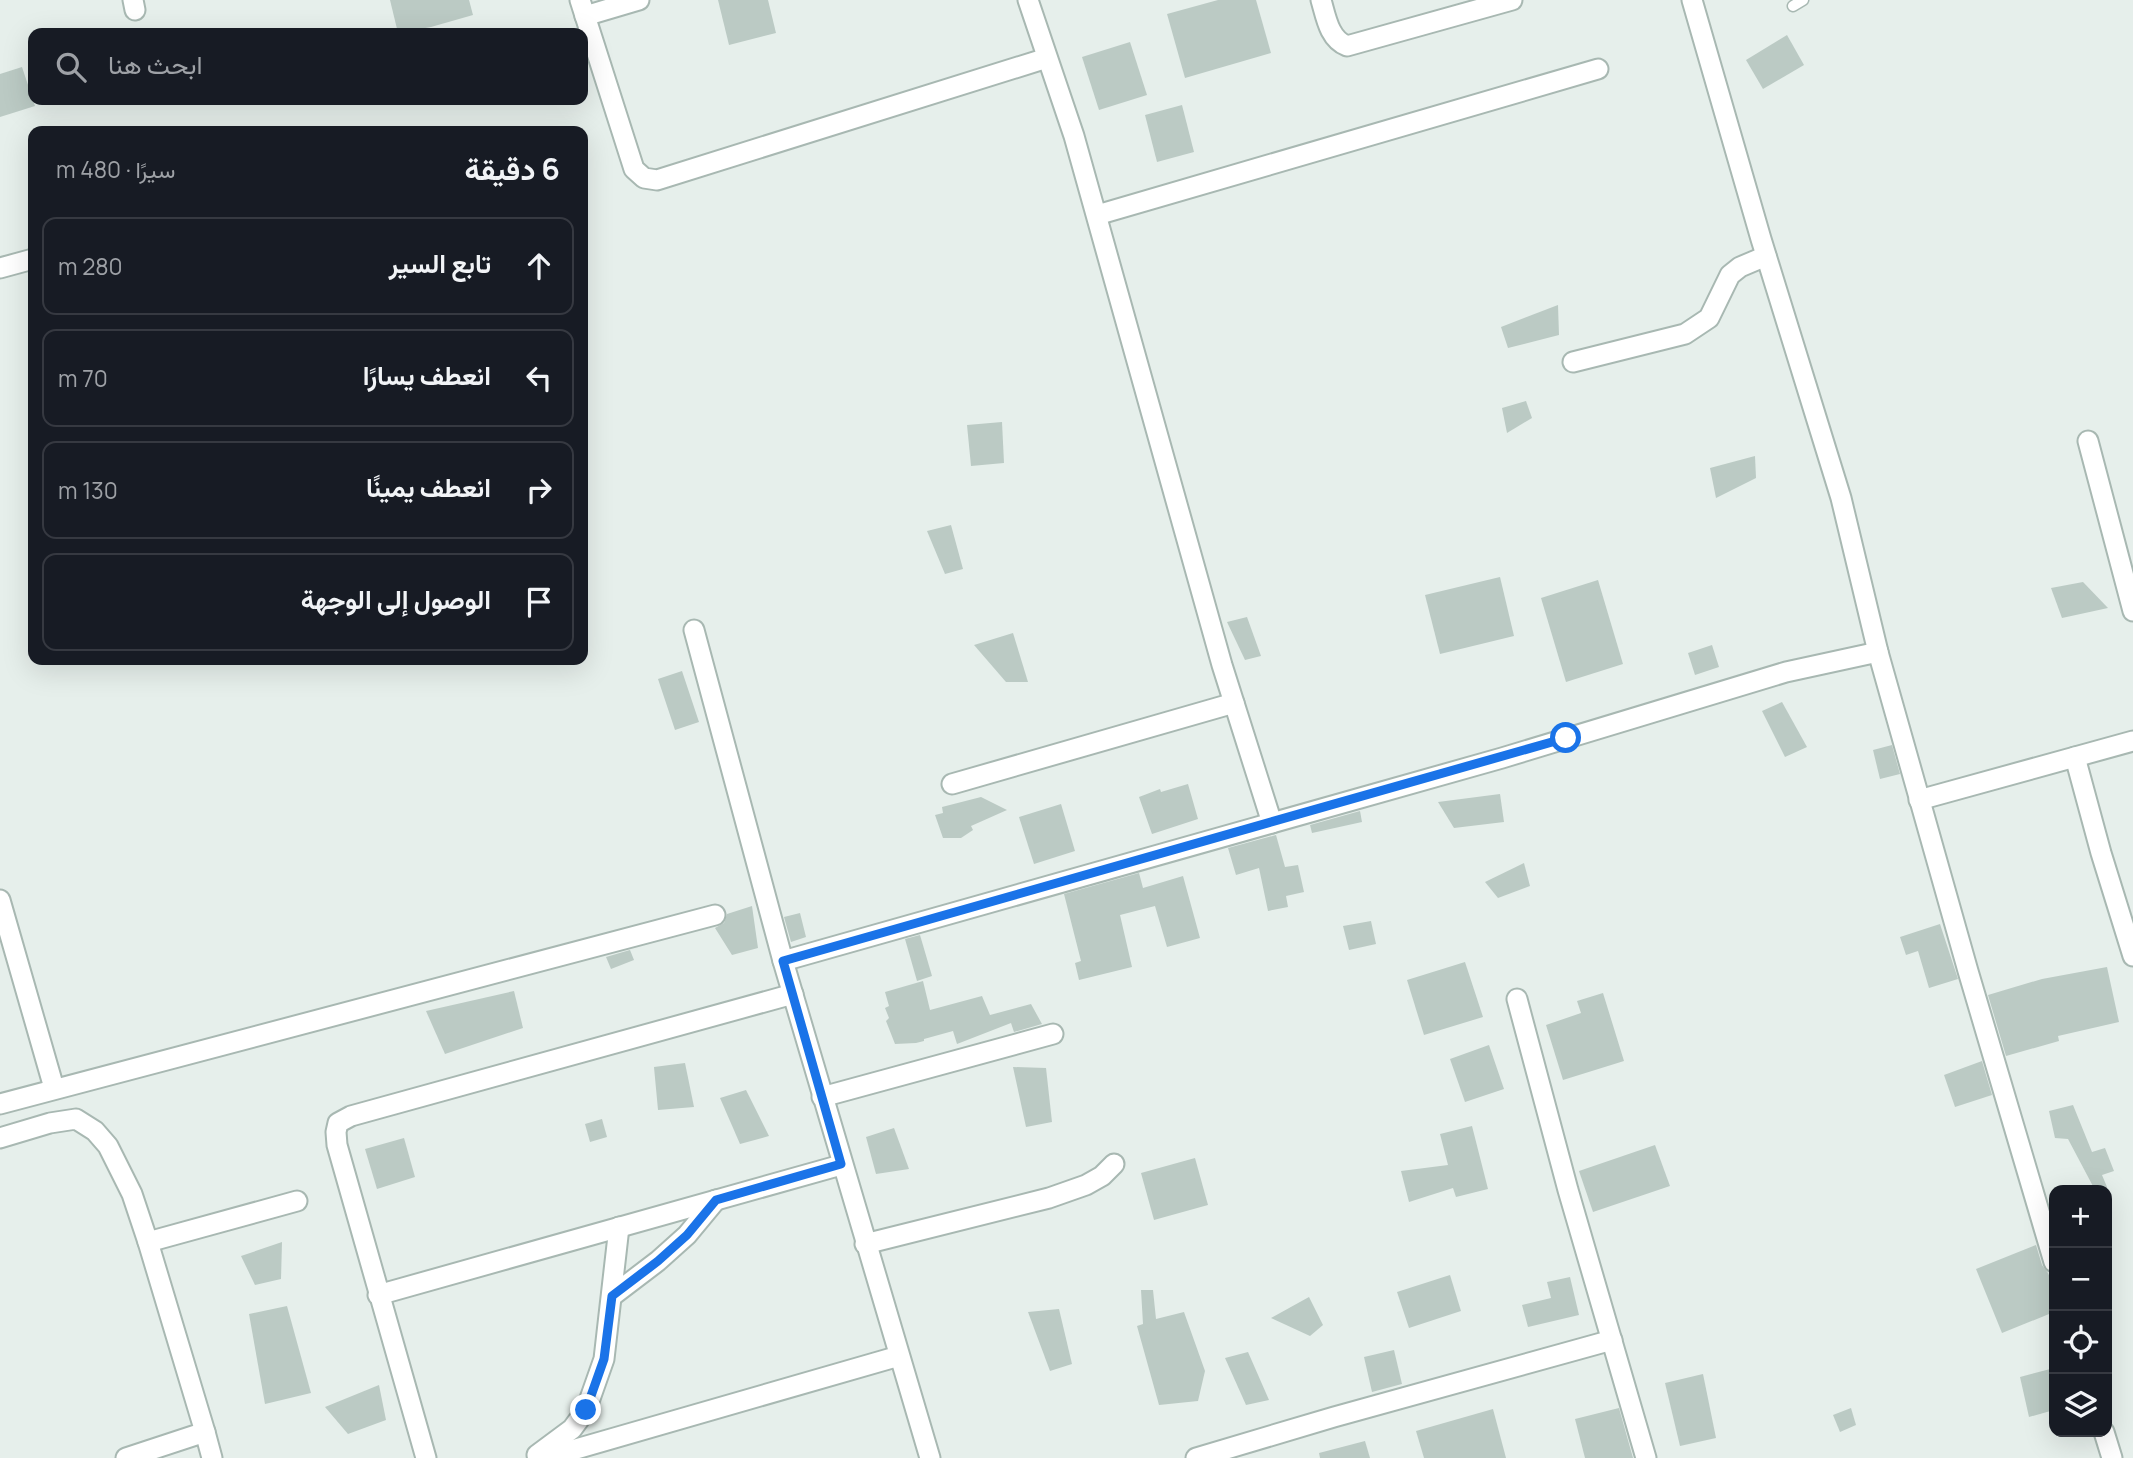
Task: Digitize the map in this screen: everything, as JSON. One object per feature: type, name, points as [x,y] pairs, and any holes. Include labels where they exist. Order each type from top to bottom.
[{"type":"street","points":[[639,0],[583,8],[634,169],[644,178],[657,180],[1047,58]]},
{"type":"street","points":[[1028,0],[1074,136],[1234,703],[1272,822]]},
{"type":"street","points":[[1321,0],[1331,32],[1337,42],[1347,46],[1512,0]]},
{"type":"street","points":[[1692,0],[1766,256],[1841,498],[1878,652],[1919,800],[2050,1248]]},
{"type":"street","points":[[1097,215],[1598,69]]},
{"type":"street","points":[[1573,362],[1685,334],[1709,318],[1730,275],[1740,267],[1766,256]]},
{"type":"street","points":[[0,268],[28,260]]},
{"type":"street","points":[[2088,441],[2133,611]]},
{"type":"street","points":[[694,630],[783,961],[930,1458]]},
{"type":"street","points":[[783,961],[1502,758],[1786,672],[1878,652]]},
{"type":"street","points":[[952,784],[1234,703]]},
{"type":"street","points":[[1919,800],[2133,741]]},
{"type":"street","points":[[2075,757],[2133,956]]},
{"type":"street","points":[[0,900],[54,1088]]},
{"type":"street","points":[[0,1104],[715,915]]},
{"type":"street","points":[[426,1458],[337,1145],[338,1123],[351,1116],[793,994]]},
{"type":"street","points":[[1517,999],[1646,1458]]},
{"type":"street","points":[[822,1097],[1053,1034]]},
{"type":"street","points":[[0,1138],[50,1123],[76,1119],[95,1131],[108,1146],[132,1194],[212,1458]]},
{"type":"street","points":[[378,1295],[841,1164]]},
{"type":"street","points":[[866,1244],[1049,1198],[1086,1185],[1102,1176],[1114,1164]]},
{"type":"street","points":[[148,1242],[297,1200]]},
{"type":"street","points":[[612,1296],[687,1235],[716,1200]]},
{"type":"street","points":[[534,1458],[572,1429],[586,1410],[604,1359],[619,1227]]},
{"type":"street","points":[[1196,1458],[1612,1340]]},
{"type":"street","points":[[545,1458],[899,1356]]},
{"type":"street","points":[[126,1458],[205,1432]]},
{"type":"street","points":[[2106,1437],[2112,1458]]},
{"type":"lane","points":[[1793,6],[1803,0]]},
{"type":"building","points":[[390,0],[469,0],[473,15],[426,28],[397,28]]},
{"type":"building","points":[[718,0],[768,0],[776,33],[729,45]]},
{"type":"building","points":[[1218,0],[1256,0],[1271,53],[1185,78],[1167,14]]},
{"type":"building","points":[[1787,35],[1804,65],[1763,89],[1746,60]]},
{"type":"building","points":[[1130,42],[1147,95],[1099,110],[1082,57]]},
{"type":"building","points":[[22,67],[28,85],[28,105],[35,106],[0,117],[0,74]]},
{"type":"building","points":[[1182,105],[1194,152],[1157,162],[1145,115]]},
{"type":"building","points":[[1558,305],[1559,335],[1508,348],[1501,327]]},
{"type":"building","points":[[1526,401],[1532,418],[1507,433],[1502,408]]},
{"type":"building","points":[[1002,422],[1004,463],[971,466],[967,425]]},
{"type":"building","points":[[1755,456],[1756,478],[1716,498],[1710,468]]},
{"type":"building","points":[[951,525],[963,569],[945,574],[927,531]]},
{"type":"building","points":[[1500,577],[1514,636],[1440,654],[1425,595]]},
{"type":"building","points":[[1598,580],[1623,664],[1566,682],[1541,598]]},
{"type":"building","points":[[2083,582],[2108,608],[2062,618],[2051,588]]},
{"type":"building","points":[[1247,617],[1261,656],[1245,660],[1227,622]]},
{"type":"building","points":[[1013,633],[1028,682],[1006,682],[974,645]]},
{"type":"building","points":[[1712,645],[1719,667],[1695,675],[1688,653]]},
{"type":"building","points":[[682,671],[699,722],[675,730],[658,679]]},
{"type":"building","points":[[1782,702],[1807,747],[1785,757],[1762,711]]},
{"type":"building","points":[[1892,745],[1900,774],[1880,779],[1873,750]]},
{"type":"building","points":[[1188,784],[1198,819],[1152,834],[1139,797],[1160,789],[1161,792]]},
{"type":"building","points":[[1500,794],[1504,822],[1454,828],[1438,802]]},
{"type":"building","points":[[981,797],[1007,810],[971,826],[973,830],[961,838],[943,838],[935,815],[943,813],[942,807]]},
{"type":"building","points":[[1061,804],[1075,851],[1034,864],[1019,817]]},
{"type":"building","points":[[1360,811],[1362,822],[1312,833],[1310,825]]},
{"type":"building","points":[[1276,835],[1285,867],[1298,865],[1304,892],[1286,896],[1288,907],[1268,911],[1259,868],[1236,875],[1228,848]]},
{"type":"building","points":[[1524,863],[1530,886],[1498,898],[1485,882]]},
{"type":"building","points":[[1139,873],[1143,888],[1183,876],[1200,938],[1167,947],[1155,906],[1120,915],[1132,967],[1079,980],[1075,963],[1081,961],[1064,894]]},
{"type":"building","points":[[752,906],[758,948],[732,955],[715,928],[724,923],[727,914]]},
{"type":"building","points":[[800,913],[806,937],[791,942],[784,917]]},
{"type":"building","points":[[1371,921],[1376,944],[1349,950],[1343,926]]},
{"type":"building","points":[[1940,924],[1958,979],[1929,988],[1918,951],[1906,955],[1900,937]]},
{"type":"building","points":[[920,935],[932,976],[917,981],[905,939]]},
{"type":"building","points":[[630,950],[634,960],[611,969],[606,957]]},
{"type":"building","points":[[1465,962],[1483,1017],[1424,1035],[1407,980]]},
{"type":"building","points":[[2107,967],[2119,1022],[2058,1036],[2059,1041],[2006,1056],[1988,995],[2042,979]]},
{"type":"building","points":[[923,981],[930,1010],[982,996],[990,1015],[1031,1004],[1042,1024],[1014,1032],[1011,1023],[957,1044],[953,1031],[916,1043],[895,1044],[886,1021],[889,1018],[885,1008],[889,1006],[885,992]]},
{"type":"building","points":[[514,991],[523,1028],[445,1054],[426,1011]]},
{"type":"building","points":[[1603,993],[1624,1061],[1563,1080],[1546,1025],[1581,1013],[1577,1001]]},
{"type":"building","points":[[1489,1045],[1504,1089],[1465,1102],[1450,1059]]},
{"type":"building","points":[[1982,1061],[1992,1095],[1955,1107],[1944,1075]]},
{"type":"building","points":[[685,1063],[694,1107],[658,1110],[654,1067]]},
{"type":"building","points":[[1013,1067],[1046,1068],[1052,1122],[1026,1127]]},
{"type":"building","points":[[746,1090],[769,1136],[740,1144],[720,1098]]},
{"type":"building","points":[[2073,1105],[2092,1152],[2105,1148],[2114,1171],[2102,1175],[2106,1185],[2092,1185],[2068,1139],[2055,1138],[2049,1111]]},
{"type":"building","points":[[602,1119],[607,1137],[590,1142],[585,1124]]},
{"type":"building","points":[[1472,1126],[1488,1189],[1456,1197],[1453,1188],[1409,1202],[1401,1171],[1448,1165],[1440,1134]]},
{"type":"building","points":[[894,1128],[909,1169],[876,1174],[866,1137]]},
{"type":"building","points":[[404,1138],[415,1177],[377,1189],[365,1149]]},
{"type":"building","points":[[1655,1145],[1670,1186],[1593,1212],[1579,1171]]},
{"type":"building","points":[[1195,1158],[1208,1205],[1154,1220],[1141,1173]]},
{"type":"building","points":[[282,1242],[281,1279],[255,1285],[241,1256]]},
{"type":"building","points":[[2036,1245],[2042,1265],[2049,1275],[2049,1314],[2002,1333],[1976,1269]]},
{"type":"building","points":[[1450,1275],[1461,1311],[1409,1328],[1397,1292]]},
{"type":"building","points":[[1570,1277],[1579,1315],[1528,1327],[1522,1305],[1551,1298],[1547,1282]]},
{"type":"building","points":[[1141,1290],[1153,1290],[1156,1319],[1184,1312],[1205,1371],[1198,1401],[1159,1405],[1137,1326],[1143,1324]]},
{"type":"building","points":[[1309,1297],[1323,1325],[1310,1336],[1271,1318]]},
{"type":"building","points":[[287,1306],[311,1393],[265,1404],[249,1314]]},
{"type":"building","points":[[1059,1309],[1072,1364],[1050,1371],[1028,1312]]},
{"type":"building","points":[[1394,1350],[1402,1384],[1372,1392],[1364,1357]]},
{"type":"building","points":[[1248,1352],[1269,1400],[1246,1405],[1225,1358]]},
{"type":"building","points":[[2049,1369],[2049,1411],[2029,1417],[2020,1377]]},
{"type":"building","points":[[1703,1374],[1716,1438],[1680,1446],[1665,1383]]},
{"type":"building","points":[[379,1385],[386,1420],[348,1434],[325,1407]]},
{"type":"building","points":[[1619,1408],[1633,1458],[1585,1458],[1575,1419]]},
{"type":"building","points":[[1851,1408],[1856,1425],[1840,1432],[1833,1415]]},
{"type":"building","points":[[1493,1409],[1506,1458],[1424,1458],[1416,1431]]},
{"type":"building","points":[[1365,1441],[1370,1458],[1320,1458],[1319,1453]]},
{"type":"route","points":[[586,1410],[604,1359],[612,1296],[687,1235],[716,1200],[841,1164],[783,961],[1566,738]]}]
